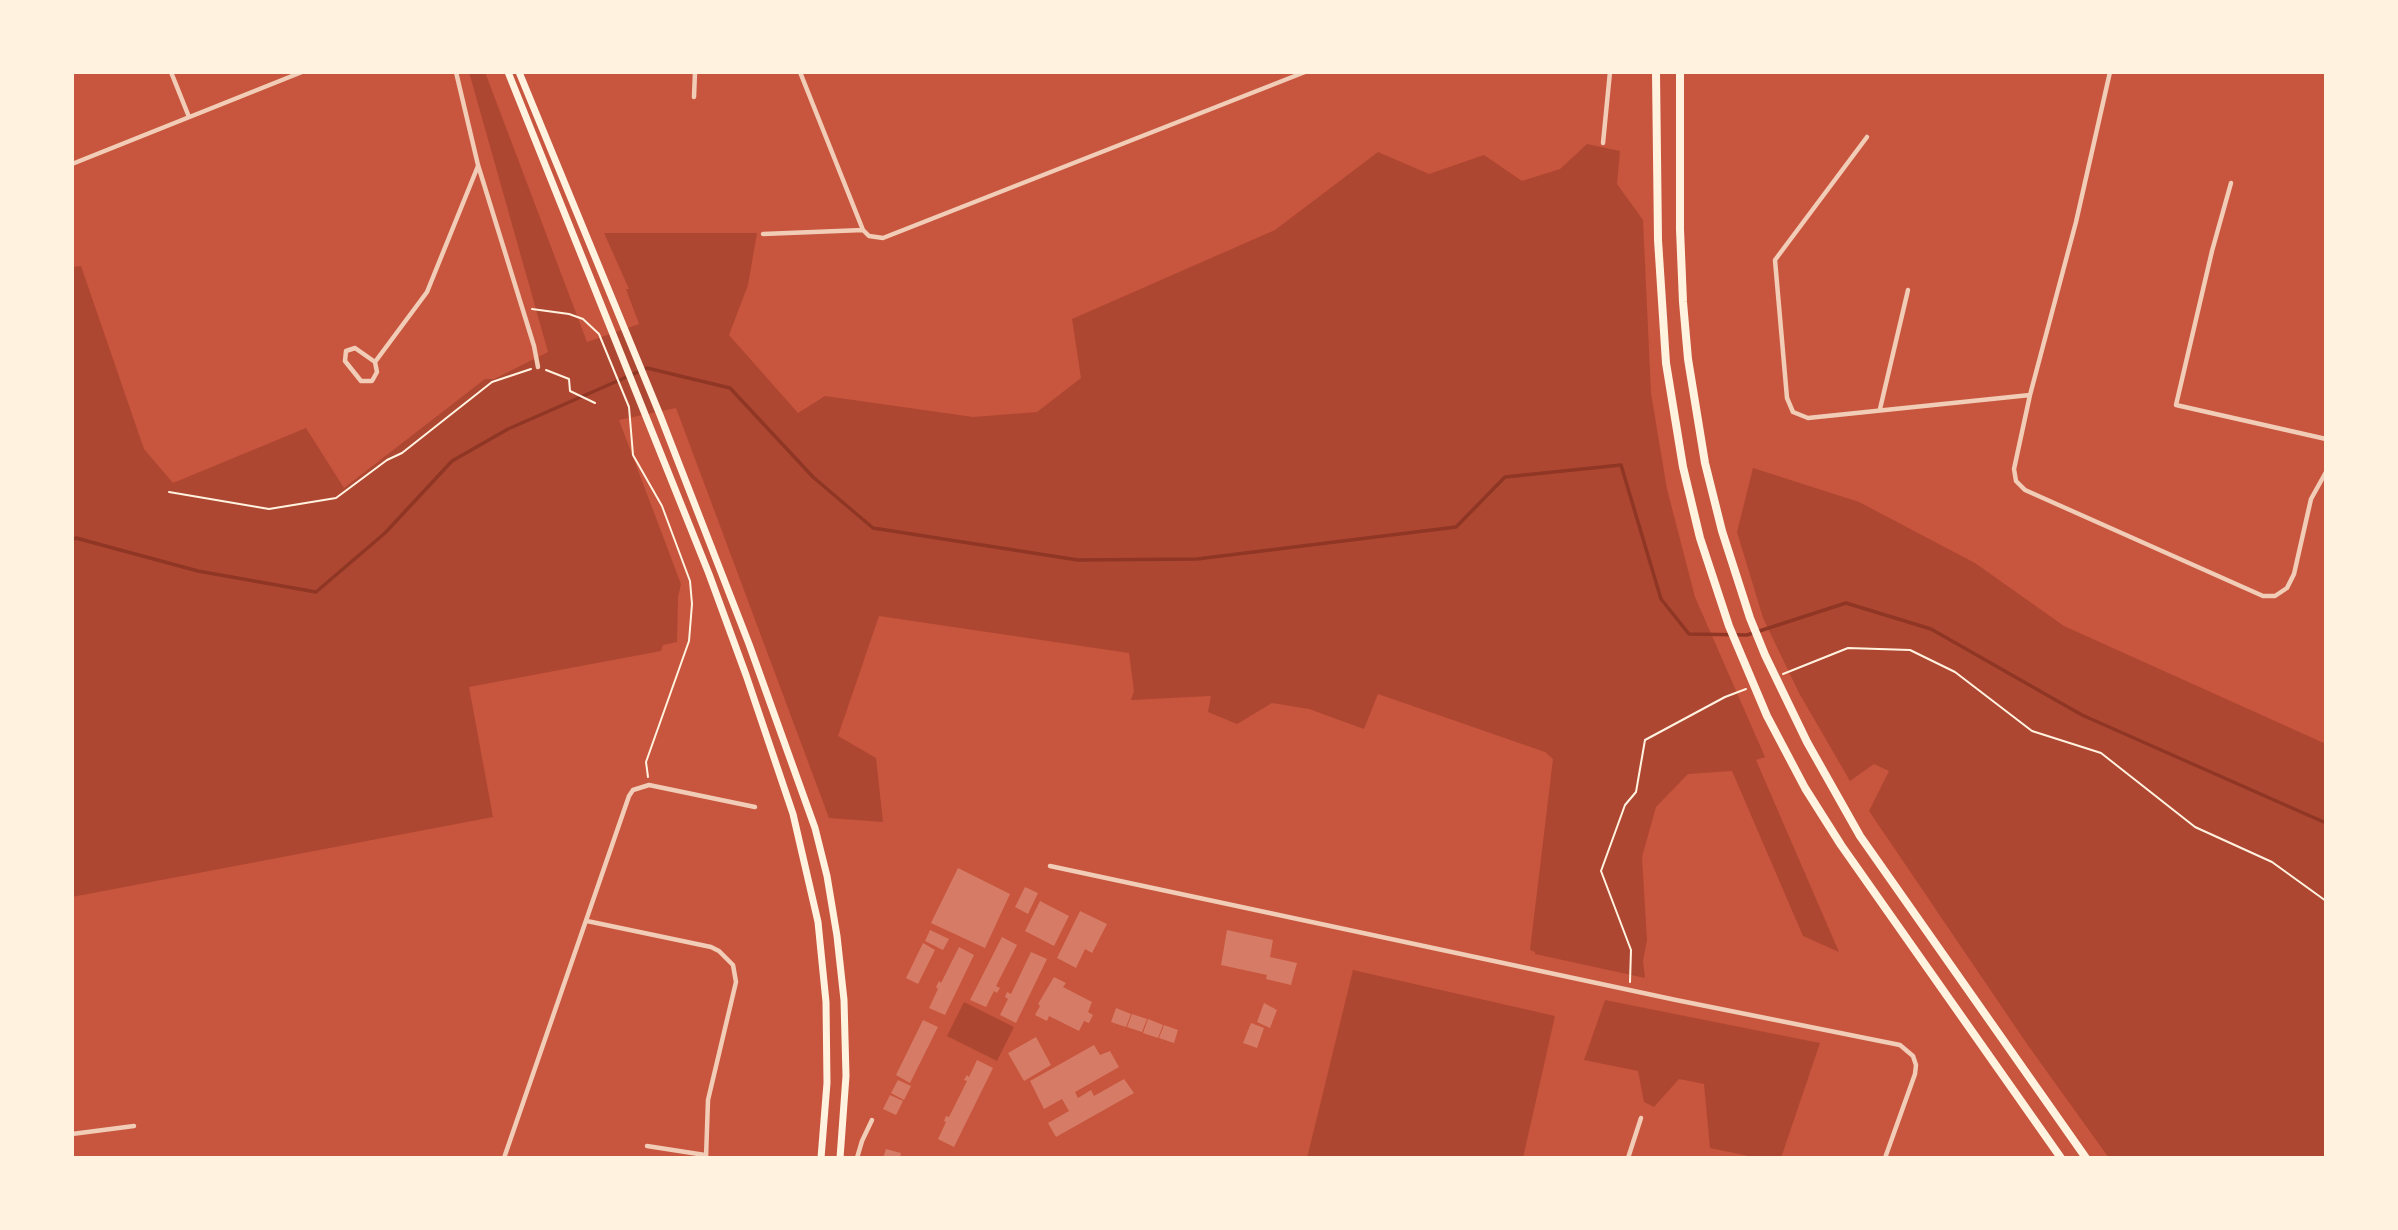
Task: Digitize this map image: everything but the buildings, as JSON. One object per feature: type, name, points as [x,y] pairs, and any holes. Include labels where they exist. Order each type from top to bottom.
[{"type":"highway","points":[[1656,72],[1658,240],[1667,363],[1683,467],[1700,538],[1729,626],[1767,716],[1805,788],[1841,845],[2061,1158]]},
{"type":"highway","points":[[1680,72],[1683,302],[1688,359],[1705,463],[1722,531],[1750,618],[1789,706],[1860,836],[2086,1158]]},
{"type":"main road","points":[[508,72],[649,419],[746,675],[804,855],[818,922],[826,1002],[827,1083],[821,1158]]},
{"type":"main road","points":[[519,72],[660,415],[789,750],[815,828],[827,876],[845,1000],[846,1076],[839,1158]]},
{"type":"street","points":[[171,72],[189,117]]},
{"type":"street","points":[[72,164],[302,72]]},
{"type":"street","points":[[456,72],[478,165],[538,367]]},
{"type":"street","points":[[694,97],[695,72]]},
{"type":"street","points":[[800,72],[863,230],[869,236],[883,238],[1305,72]]},
{"type":"street","points":[[1603,143],[1610,72]]},
{"type":"street","points":[[2110,72],[2076,222],[2030,395],[2014,469],[2016,481],[2025,490],[2263,596],[2275,596],[2291,581],[2311,499],[2326,472]]},
{"type":"street","points":[[1867,137],[1775,260],[1787,398],[1793,412],[1808,418],[2030,395]]},
{"type":"street","points":[[375,362],[355,348],[348,349],[345,354],[345,361],[363,382],[369,382],[375,377],[375,362],[427,292],[478,165]]},
{"type":"street","points":[[2231,183],[2176,405],[2326,439]]},
{"type":"street","points":[[763,234],[863,230]]},
{"type":"street","points":[[1880,409],[1908,290]]},
{"type":"street","points":[[504,1158],[633,790],[649,785],[755,807]]},
{"type":"street","points":[[1050,866],[1900,1045],[1913,1056],[1915,1074],[1885,1158]]},
{"type":"street","points":[[586,921],[711,947],[733,965],[736,982],[708,1100],[706,1157],[647,1146]]},
{"type":"street","points":[[1628,1158],[1641,1118]]},
{"type":"street","points":[[858,1158],[872,1120]]},
{"type":"street","points":[[72,1134],[134,1126]]},
{"type":"path","points":[[522,308],[569,314],[583,319],[599,334],[629,407],[633,455],[662,506],[685,567],[691,592],[689,640],[646,762],[649,785]]},
{"type":"path","points":[[170,492],[269,509],[336,498],[387,460],[402,453],[492,382],[538,367],[569,379],[570,391],[595,403]]},
{"type":"path","points":[[1774,678],[1848,648],[1910,650],[1955,672],[2032,732],[2101,753],[2195,827],[2272,862],[2326,901]]},
{"type":"path","points":[[1629,990],[1631,950],[1601,871],[1625,805],[1636,792],[1645,740],[1749,687]]},
{"type":"path","points":[[2326,1050],[2326,1075]]},
{"type":"shaded area","points":[[469,72],[485,72],[587,342],[639,324],[626,289],[629,289],[604,233],[757,233],[748,285],[729,335],[798,413],[825,396],[973,417],[1037,412],[1081,378],[1072,319],[1275,230],[1378,152],[1429,174],[1484,155],[1522,181],[1560,169],[1587,144],[1620,151],[1617,184],[1643,220],[1651,393],[1667,489],[1695,597],[1765,757],[1756,760],[1839,952],[1803,936],[1732,771],[1688,774],[1656,807],[1642,857],[1647,940],[1643,961],[1645,978],[1535,954],[1530,950],[1553,759],[1545,752],[1378,694],[1364,729],[1309,709],[1272,703],[1237,724],[1208,712],[1211,696],[1131,700],[1134,691],[1129,653],[879,616],[838,736],[876,758],[883,822],[829,818],[676,408],[619,420],[681,584],[677,642],[663,645],[661,651],[469,687],[493,817],[72,897],[72,267],[81,266],[144,449],[173,483],[306,428],[344,488],[485,379],[494,379],[548,352]]},
{"type":"shaded area","points":[[1753,468],[1859,502],[1975,563],[2064,626],[2326,744],[2326,1158],[2109,1158],[2027,1044],[1869,811],[1889,771],[1874,764],[1850,781],[1799,693],[1763,618],[1737,532]]},
{"type":"shaded area","points":[[1353,970],[1555,1016],[1523,1158],[1307,1158]]},
{"type":"shaded area","points":[[1605,1000],[1820,1043],[1781,1158],[1758,1158],[1710,1148],[1704,1084],[1679,1079],[1654,1107],[1644,1102],[1638,1071],[1584,1060]]},
{"type":"shaded area","points":[[964,1002],[1014,1027],[997,1061],[947,1036]]},
{"type":"waterway","points":[[72,540],[76,538],[198,571],[316,592],[385,533],[452,461],[508,429],[647,368],[730,388],[813,477],[873,528],[1078,560],[1197,559],[1456,527],[1505,477],[1621,465],[1661,599],[1689,634],[1747,635],[1846,603],[1931,629],[2082,715],[2326,823]]}]
